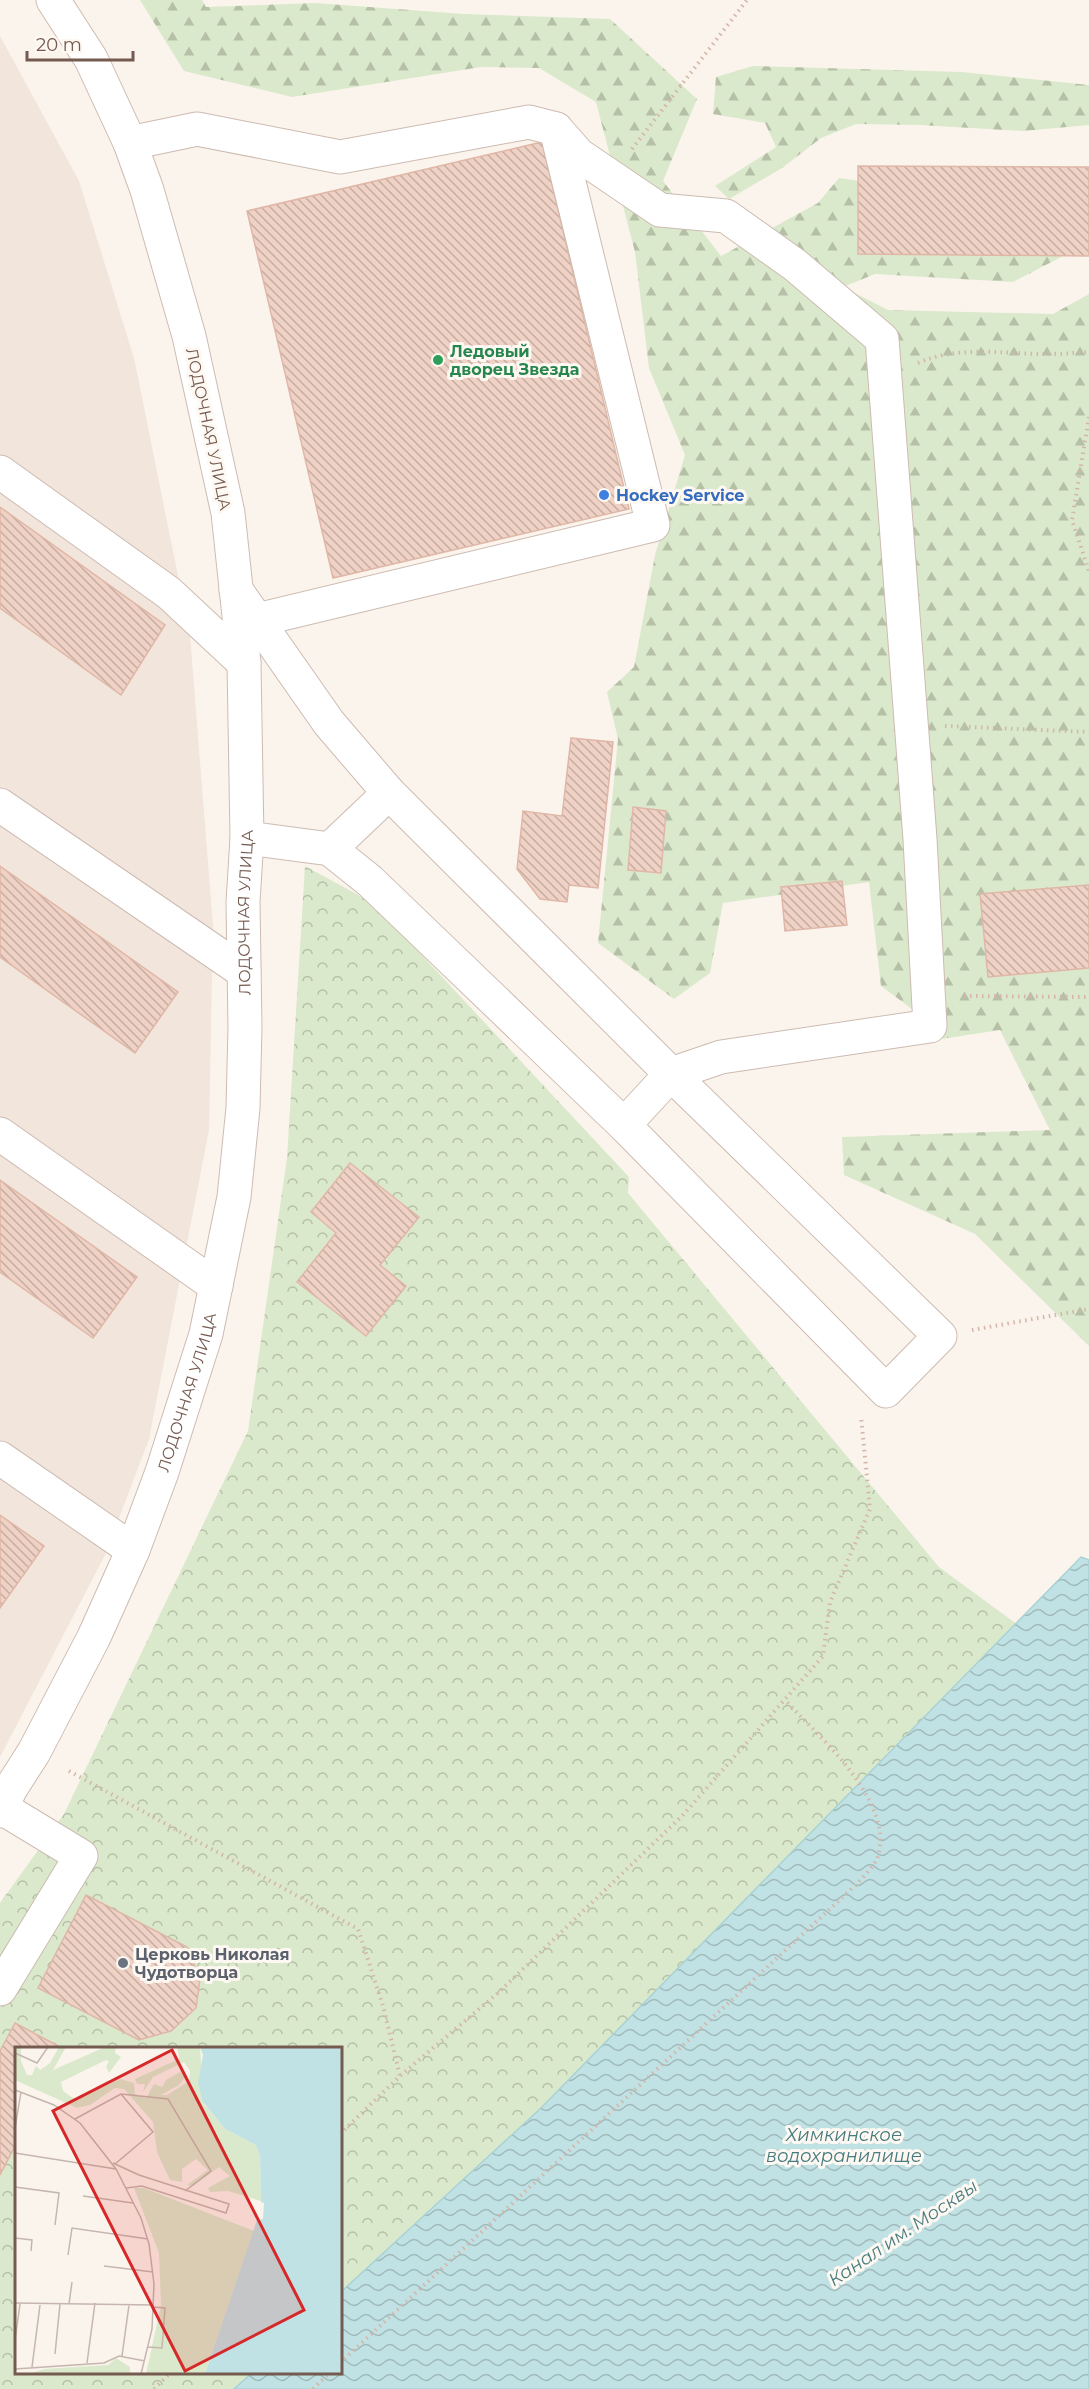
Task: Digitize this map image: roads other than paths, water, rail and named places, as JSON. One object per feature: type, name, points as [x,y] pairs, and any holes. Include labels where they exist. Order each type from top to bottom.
[{"type":"street","name":"ЛОДОЧНАЯ УЛИЦА","points":[[3,1796],[34,1752],[94,1637],[133,1550],[162,1472],[206,1334],[234,1197],[243,1108],[243,902],[247,838],[244,663],[228,513],[189,336],[147,190],[130,143],[91,59],[53,0]]},
{"type":"street","points":[[130,143],[197,129],[340,157],[529,122],[556,129],[579,155],[660,210],[726,216],[795,265],[882,339],[912,724],[930,1026],[721,1057],[671,1074],[624,1125]]},
{"type":"street","points":[[257,620],[653,525],[556,129]]},
{"type":"street","points":[[0,472],[170,593],[244,663]]},
{"type":"street","points":[[236,590],[329,723],[389,793],[671,1074],[940,1335],[886,1391],[624,1125],[370,881],[330,849],[247,838]]},
{"type":"street","points":[[330,849],[389,793]]},
{"type":"street","points":[[0,805],[244,972]]},
{"type":"street","points":[[0,1134],[216,1286]]},
{"type":"street","points":[[0,1458],[133,1550]]},
{"type":"street","points":[[0,1989],[81,1856],[3,1796]]},
{"type":"water","name":"Химкинское водохранилище","points":[[1081,1557],[1089,1560],[1089,2389],[234,2389],[251,2374],[342,2374],[342,2291],[540,2109]]},
{"type":"place","name":"Ледовый дворец Звезда","points":[[438,360]]},
{"type":"place","name":"Hockey Service","points":[[604,495]]},
{"type":"place","name":"Церковь Николая Чудотворца","points":[[123,1963]]},
{"type":"water label","name":"Канал им. Москвы","points":[[903,2233]]}]
